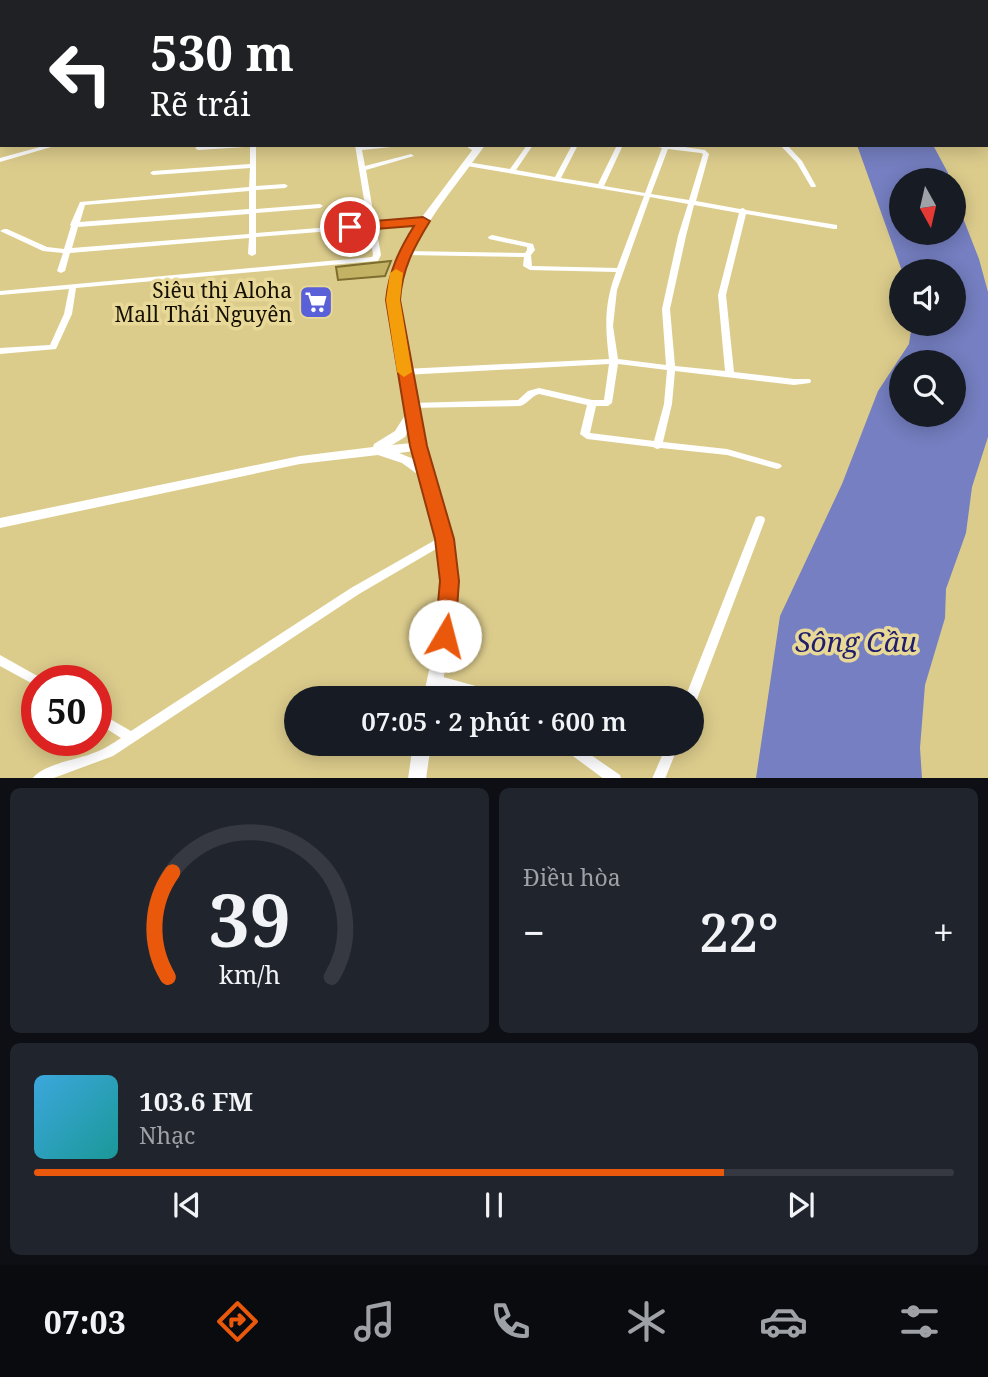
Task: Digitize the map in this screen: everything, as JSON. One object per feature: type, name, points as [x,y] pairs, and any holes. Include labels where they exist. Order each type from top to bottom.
[{"type":"main road","points":[[435,686],[450,602],[444,539],[419,446],[393,300],[395,278],[404,253],[423,221],[467,164],[475,147]]},
{"type":"main road","points":[[371,450],[400,434],[412,410]]},
{"type":"main road","points":[[0,523],[300,460],[419,446]]},
{"type":"main road","points":[[371,450],[407,460],[425,473]]},
{"type":"main road","points":[[417,778],[420,756]]},
{"type":"street","points":[[0,160],[48,147]]},
{"type":"street","points":[[198,148],[214,147]]},
{"type":"street","points":[[253,147],[253,254]]},
{"type":"street","points":[[0,293],[369,261],[377,255],[374,225],[358,147]]},
{"type":"street","points":[[512,172],[529,147]]},
{"type":"street","points":[[557,179],[574,147]]},
{"type":"street","points":[[600,187],[619,147]]},
{"type":"street","points":[[412,410],[520,403],[531,393],[539,391],[592,403],[608,403],[614,361],[609,326],[613,289],[665,147],[706,153],[673,274],[666,310],[670,368],[668,404],[657,446]]},
{"type":"street","points":[[785,147],[800,162],[813,186]]},
{"type":"street","points":[[363,169],[411,156]]},
{"type":"street","points":[[467,164],[834,227]]},
{"type":"street","points":[[153,173],[253,166]]},
{"type":"street","points":[[61,271],[79,206],[87,201],[285,186]]},
{"type":"street","points":[[74,225],[320,206]]},
{"type":"street","points":[[730,375],[722,295],[743,211]]},
{"type":"street","points":[[4,232],[46,249],[66,251],[423,221]]},
{"type":"street","points":[[492,237],[532,247],[527,255],[527,266],[530,268],[620,270]]},
{"type":"street","points":[[404,253],[527,255]]},
{"type":"street","points":[[0,351],[53,346],[68,314],[73,286]]},
{"type":"street","points":[[404,372],[614,361],[794,382],[807,381]]},
{"type":"street","points":[[592,403],[586,436],[727,452],[777,466]]},
{"type":"street","points":[[696,686],[760,520]]},
{"type":"street","points":[[40,778],[60,767],[96,759],[132,738],[355,591],[444,539]]},
{"type":"street","points":[[0,660],[21,672]]},
{"type":"street","points":[[436,680],[458,686]]},
{"type":"street","points":[[112,726],[132,738]]},
{"type":"street","points":[[583,756],[614,778]]},
{"type":"street","points":[[658,778],[668,756]]},
{"type":"water","name":"Sông Cầu","points":[[858,147],[934,147],[945,168],[889,168],[889,235]]},
{"type":"water","name":"Sông Cầu","points":[[966,226],[988,292],[988,437],[972,487],[966,533],[946,589],[945,618],[925,685],[920,748],[922,778],[756,778],[780,616],[842,484],[878,391],[889,374],[889,427],[966,427],[966,350],[905,350],[910,336],[966,336],[966,259],[898,259],[893,245],[966,245]]},
{"type":"building","points":[[391,261],[385,276],[338,280],[336,267]]},
{"type":"slow traffic","points":[[396,273],[393,300],[404,372]]},
{"type":"place","name":"Siêu thị Aloha Mall Thái Nguyên","points":[[316,302]]},
{"type":"route","points":[[350,227],[423,221],[404,253],[395,278],[393,300],[397,335],[419,446],[444,539],[450,581],[449,620],[445,636]]}]
